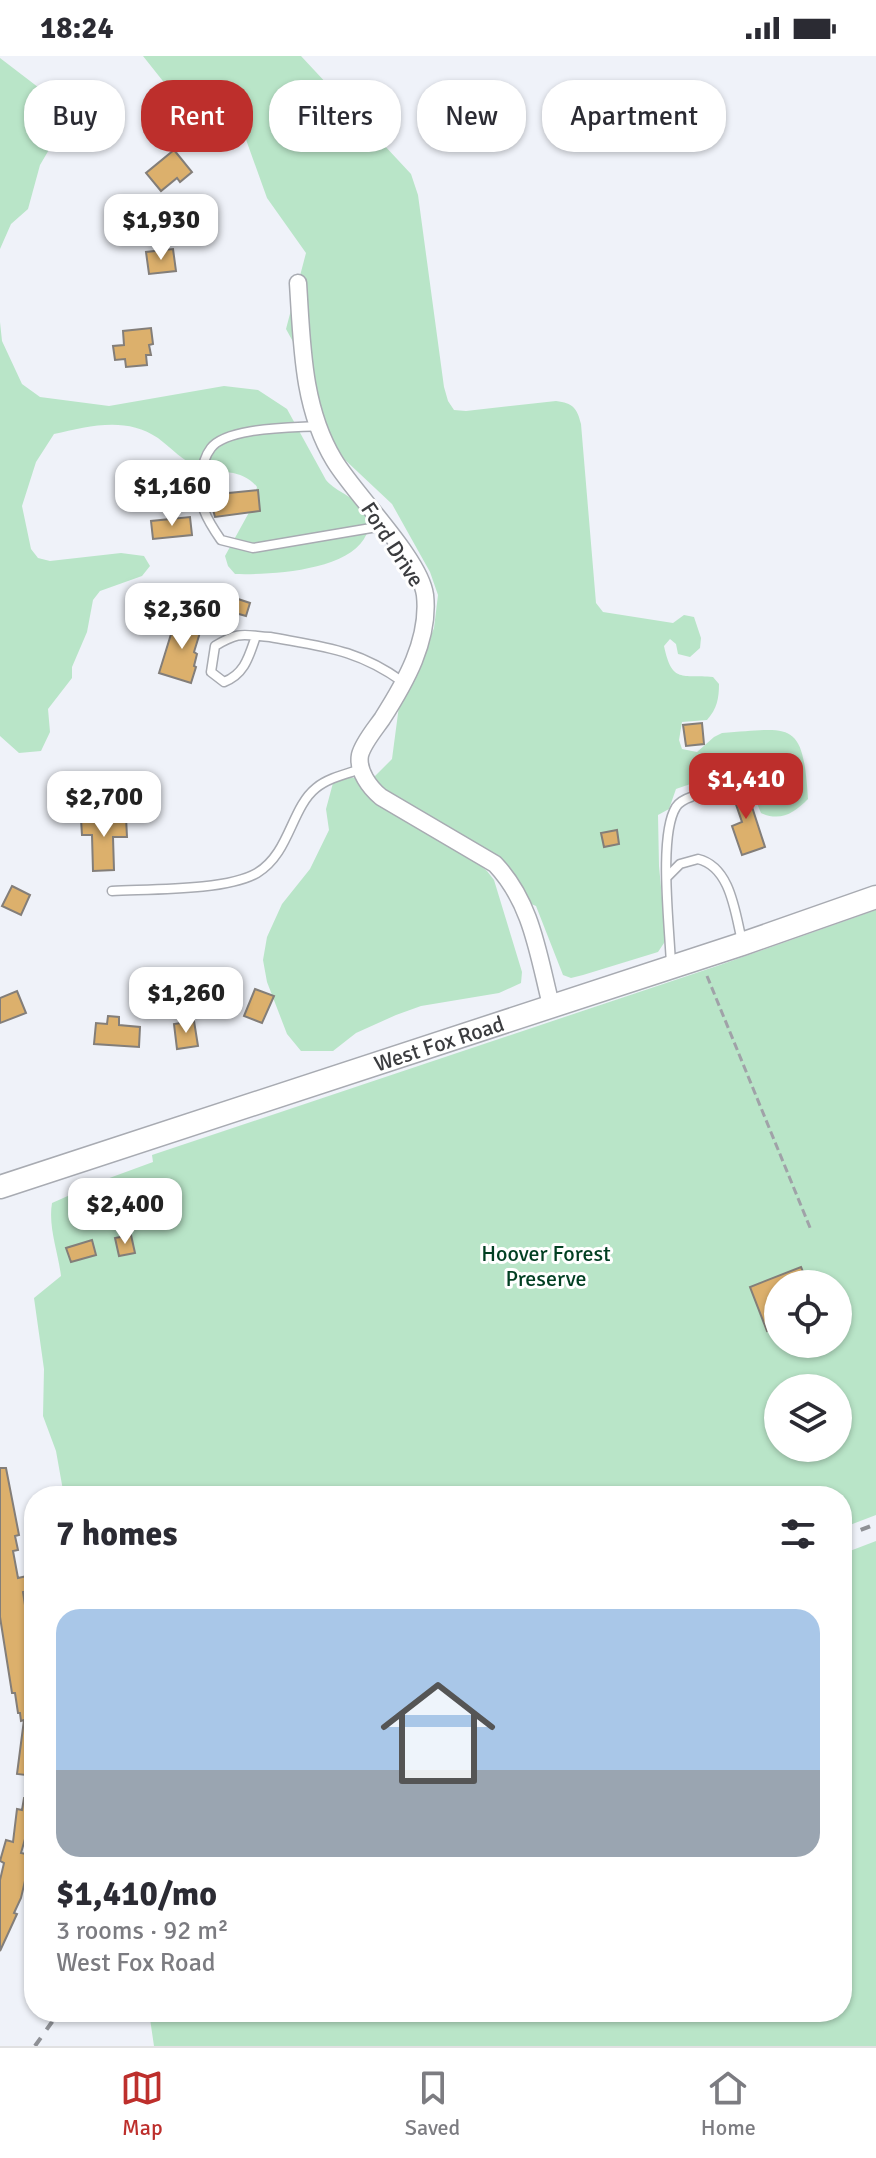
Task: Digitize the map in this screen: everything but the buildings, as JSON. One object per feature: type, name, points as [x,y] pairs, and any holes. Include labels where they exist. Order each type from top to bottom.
[{"type":"street","name":"Ford Drive","points":[[298,283],[305,374],[312,410],[333,460],[408,559],[425,592],[425,624],[415,660],[360,755],[361,769]]},
{"type":"street","points":[[361,769],[372,789],[381,797],[495,864],[509,879],[530,922],[551,1005]]},
{"type":"street","name":"West Fox Road","points":[[0,1187],[700,958],[876,897]]},
{"type":"lane","points":[[319,426],[235,434],[213,445],[204,460],[198,494],[210,525],[221,540],[253,548],[383,526]]},
{"type":"lane","points":[[256,636],[245,666],[234,678],[224,682],[211,672],[215,646],[234,635],[256,636],[352,653],[379,664],[404,682]]},
{"type":"lane","points":[[112,891],[217,884],[258,872],[277,853],[313,790],[329,780],[361,769]]},
{"type":"lane","points":[[671,967],[668,834],[679,802],[691,797]]},
{"type":"lane","points":[[667,876],[680,864],[698,859],[718,870],[730,896],[742,944]]},
{"type":"path","points":[[700,958],[811,1230]]},
{"type":"green space","points":[[143,56],[301,56],[323,80],[269,80],[269,152],[390,152],[411,174],[418,195],[444,387],[454,410],[556,401],[567,403],[578,414],[596,603],[603,612],[673,623],[684,615],[694,617],[701,638],[700,648],[690,657],[678,654],[676,644],[670,639],[664,646],[667,658],[680,675],[713,677],[719,684],[715,707],[707,720],[682,722],[679,740],[682,749],[697,752],[722,733],[746,731],[779,731],[789,734],[797,742],[806,773],[808,799],[792,812],[775,817],[761,813],[746,777],[729,775],[676,789],[669,809],[658,815],[666,940],[658,952],[571,978],[563,975],[536,906],[529,903],[525,893],[461,850],[494,880],[522,972],[521,983],[499,993],[421,1006],[396,1015],[356,1033],[333,1051],[301,1051],[287,1034],[267,982],[263,960],[267,937],[282,904],[310,869],[329,830],[326,809],[333,783],[346,777],[365,779],[375,776],[392,759],[399,706],[434,628],[438,595],[430,572],[392,504],[343,458],[316,409],[307,367],[286,329],[306,253],[267,198],[250,152],[253,152],[253,80],[162,80]]},
{"type":"green space","points":[[0,58],[29,80],[24,80],[24,152],[48,152],[40,165],[28,209],[11,224],[0,249]]},
{"type":"green space","points":[[0,322],[2,341],[22,384],[40,397],[109,406],[224,386],[258,390],[287,409],[326,480],[359,504],[370,525],[364,539],[354,550],[324,564],[286,572],[235,574],[225,556],[252,507],[257,487],[251,481],[238,474],[194,465],[158,438],[133,427],[107,425],[54,434],[36,462],[22,506],[31,549],[38,558],[50,561],[121,553],[144,556],[150,566],[142,576],[100,591],[93,600],[87,632],[72,667],[72,678],[48,709],[50,732],[41,751],[19,753],[0,736]]},
{"type":"green space","name":"Hoover Forest Preserve","points":[[876,910],[876,1515],[852,1524],[852,1486],[62,1486],[56,1451],[43,1416],[44,1369],[34,1298],[61,1276],[52,1230],[52,1203],[153,1162],[152,1155]]},
{"type":"green space","points":[[876,1541],[876,2046],[154,2046],[150,2022],[852,2022],[852,1550]]},
{"type":"railway","points":[[852,1533],[876,1524]]},
{"type":"railway","points":[[35,2046],[52,2022]]}]
